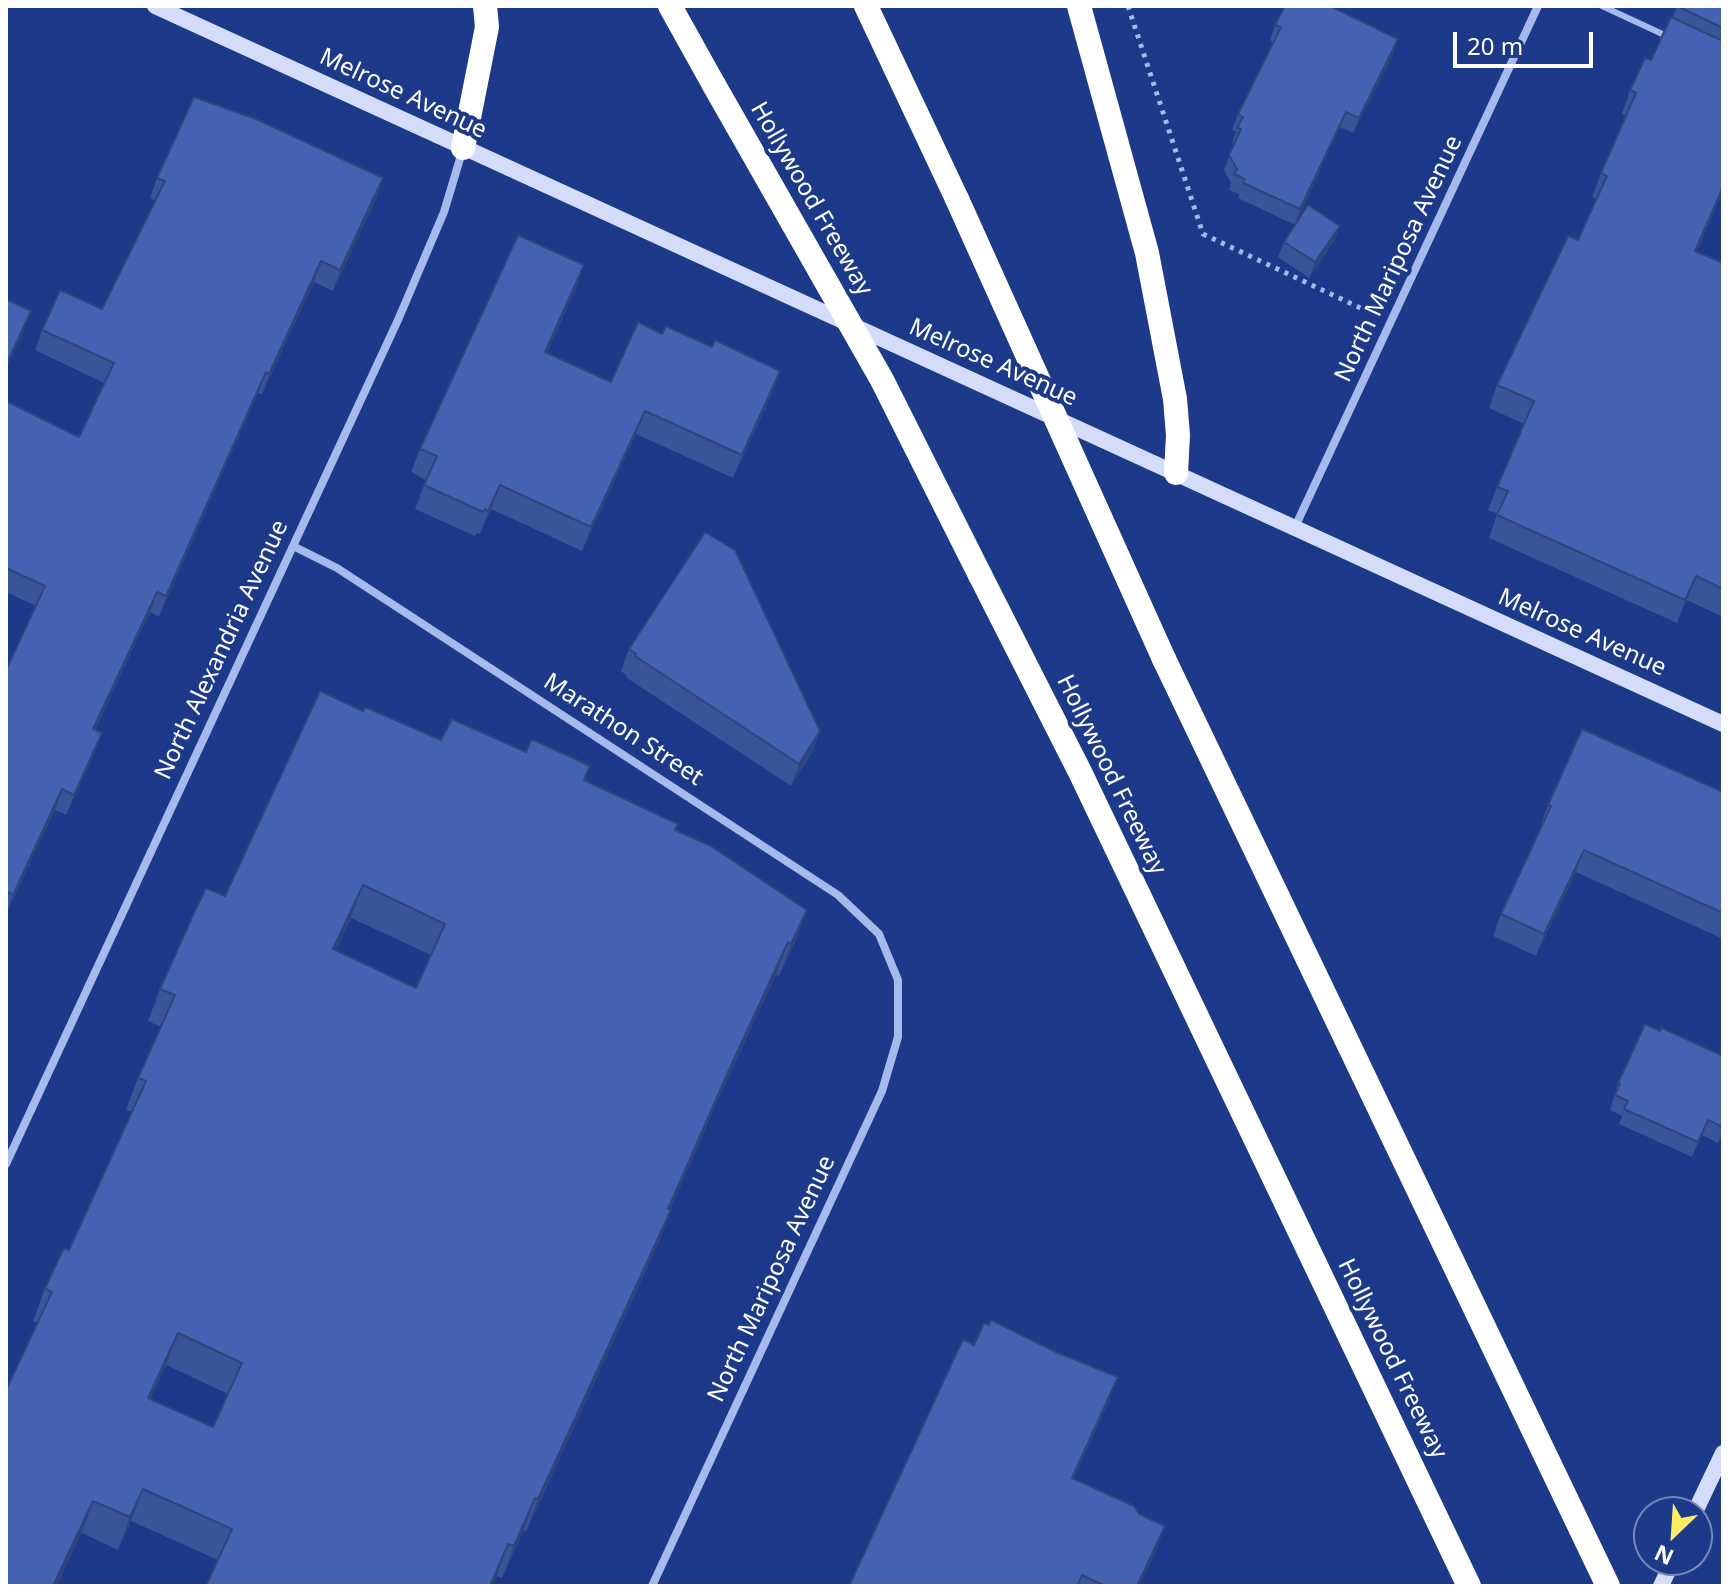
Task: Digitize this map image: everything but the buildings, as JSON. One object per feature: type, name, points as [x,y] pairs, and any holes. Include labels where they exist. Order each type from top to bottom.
[{"type":"highway","points":[[463,148],[487,27],[485,6]]},
{"type":"highway","name":"Hollywood Freeway","points":[[670,6],[882,380],[1080,772],[1468,1584]]},
{"type":"highway","points":[[866,6],[957,199],[1164,659],[1608,1586]]},
{"type":"highway","points":[[1079,6],[1129,180],[1153,281],[1175,399],[1178,435],[1176,473]]},
{"type":"main road","name":"Melrose Avenue","points":[[155,6],[1723,724]]},
{"type":"main road","points":[[1703,1496],[1723,1453]]},
{"type":"street","name":"North Mariposa Avenue","points":[[1294,529],[1538,6]]},
{"type":"street","name":"North Alexandria Avenue","points":[[6,1164],[398,320],[444,212],[463,148]]},
{"type":"street","name":"Marathon Street","points":[[293,546],[337,568],[838,895],[879,934],[898,980]]},
{"type":"street","name":"North Mariposa Avenue","points":[[652,1586],[882,1091],[898,1037],[898,980]]},
{"type":"lane","points":[[1602,6],[1683,43]]},
{"type":"path","points":[[1128,6],[1203,234],[1392,322]]}]
